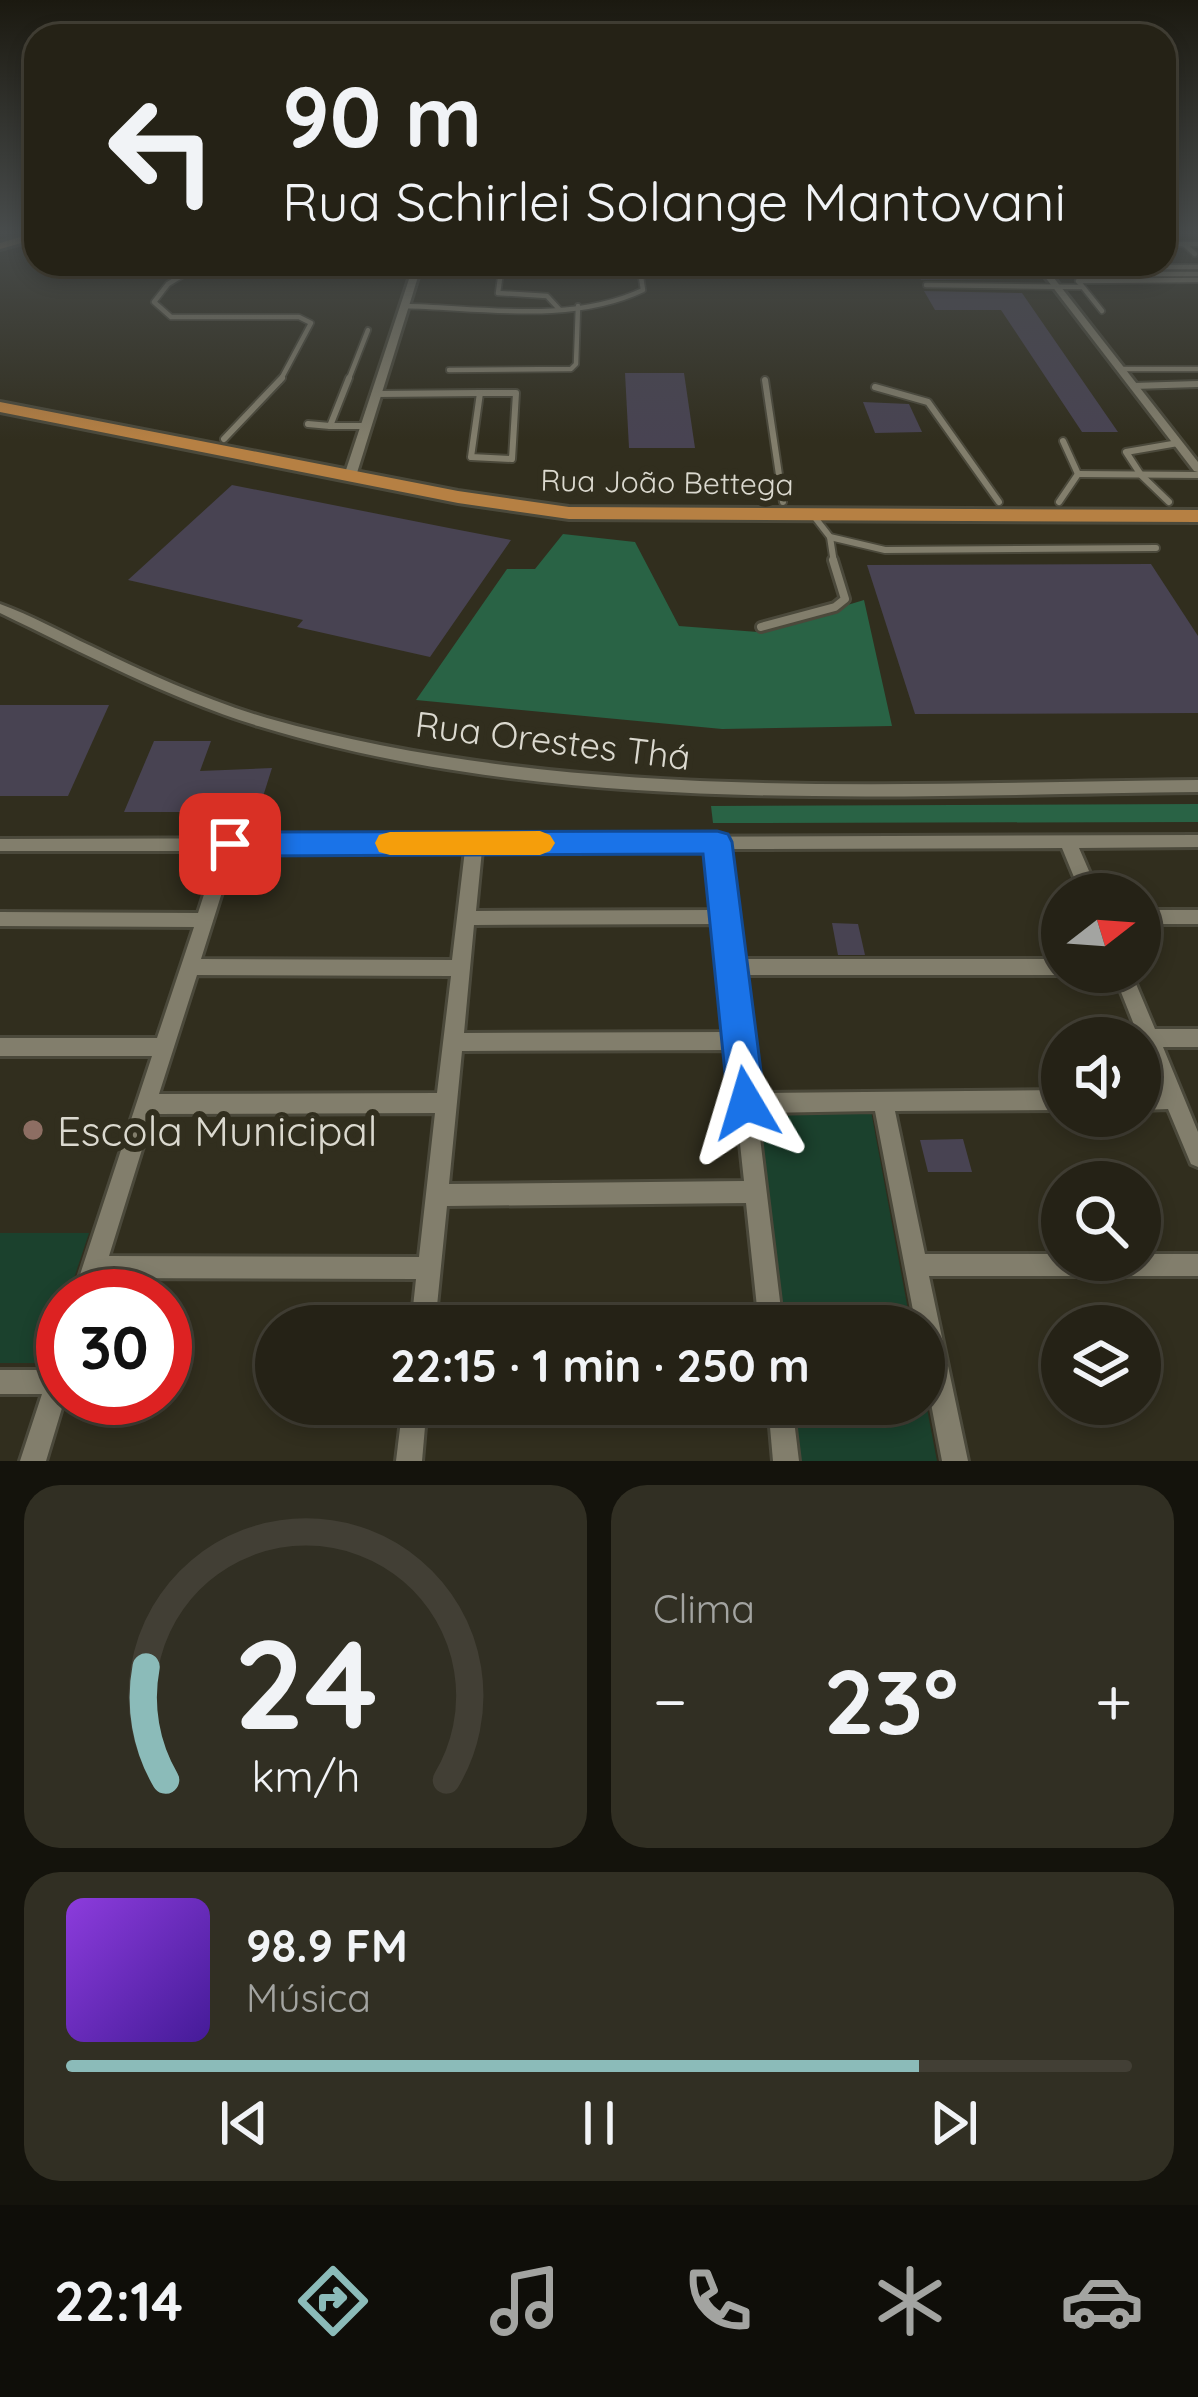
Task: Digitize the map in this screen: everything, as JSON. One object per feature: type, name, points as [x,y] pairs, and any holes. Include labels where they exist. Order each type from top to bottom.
[{"type":"main road","name":"Rua João Bettega","points":[[0,395],[224,439],[352,470],[567,500],[1198,502]]},
{"type":"main road","name":"Rua João Bettega","points":[[0,407],[569,513],[1198,516]]},
{"type":"street","points":[[1069,303],[1198,472]]},
{"type":"street","points":[[352,470],[405,306]]},
{"type":"street","name":"Rua Orestes Thá","points":[[0,608],[175,691],[268,724],[538,775],[701,788],[1198,787]]},
{"type":"street","points":[[1068,841],[1081,873]]},
{"type":"street","points":[[0,844],[1198,841]]},
{"type":"street","points":[[717,842],[769,1305]]},
{"type":"street","points":[[425,1305],[474,843]]},
{"type":"street","points":[[230,844],[94,1267],[429,1268]]},
{"type":"street","points":[[466,918],[725,917]]},
{"type":"street","points":[[1161,917],[1198,917]]},
{"type":"street","points":[[0,919],[205,920]]},
{"type":"street","points":[[731,967],[1041,967]]},
{"type":"street","points":[[190,968],[461,968]]},
{"type":"street","points":[[1161,1038],[1198,1038]]},
{"type":"street","points":[[453,1042],[739,1040]]},
{"type":"street","points":[[0,1047],[165,1047]]},
{"type":"street","points":[[1161,1068],[1198,1157]]},
{"type":"street","points":[[746,1103],[1041,1100]]},
{"type":"street","points":[[1161,1100],[1174,1100]]},
{"type":"street","points":[[883,1102],[955,1461]]},
{"type":"street","points":[[147,1104],[447,1103]]},
{"type":"street","points":[[437,1195],[756,1192]]},
{"type":"street","points":[[915,1265],[1198,1265]]},
{"type":"street","points":[[0,1382],[36,1377]]},
{"type":"street","points":[[33,1461],[45,1425]]},
{"type":"street","points":[[410,1461],[413,1425]]},
{"type":"street","points":[[782,1425],[786,1461]]},
{"type":"lane","points":[[160,303],[170,317],[299,317],[311,323],[280,380],[224,439]]},
{"type":"lane","points":[[554,303],[559,309]]},
{"type":"lane","points":[[405,306],[559,309],[597,303]]},
{"type":"lane","points":[[1095,303],[1102,311]]},
{"type":"lane","points":[[449,370],[571,369],[576,364],[578,306]]},
{"type":"lane","points":[[330,426],[368,331]]},
{"type":"lane","points":[[1121,369],[1198,369]]},
{"type":"lane","points":[[765,380],[783,502]]},
{"type":"lane","points":[[1133,386],[1198,384]]},
{"type":"lane","points":[[874,387],[916,395],[928,403],[999,502]]},
{"type":"lane","points":[[376,394],[480,392],[515,392],[512,459],[471,457],[480,392]]},
{"type":"lane","points":[[308,424],[366,427]]},
{"type":"lane","points":[[1063,441],[1078,473]]},
{"type":"lane","points":[[1169,502],[1141,475],[1127,449],[1178,442]]},
{"type":"lane","points":[[1078,473],[1198,472]]},
{"type":"lane","points":[[1059,502],[1078,473]]},
{"type":"lane","points":[[813,515],[830,536],[885,550],[1156,548]]},
{"type":"lane","points":[[761,627],[835,607],[845,599],[844,580],[828,552],[830,536]]},
{"type":"green space","points":[[563,534],[635,542],[679,626],[758,632],[864,600],[892,726],[722,729],[416,700],[507,569],[535,569]]},
{"type":"green space","points":[[1198,804],[1198,822],[713,823],[711,806]]},
{"type":"green space","points":[[758,1110],[871,1111],[907,1305],[779,1305]]},
{"type":"green space","points":[[0,1233],[89,1233],[77,1269],[36,1269],[36,1363],[0,1363]]},
{"type":"green space","points":[[791,1425],[930,1425],[937,1461],[795,1461]]},
{"type":"building","points":[[931,303],[1029,303],[1118,432],[1082,432],[1001,310],[935,310]]},
{"type":"building","points":[[625,373],[684,373],[695,448],[629,448]]},
{"type":"building","points":[[863,402],[909,404],[922,432],[875,433]]},
{"type":"building","points":[[232,485],[511,540],[430,657],[297,627],[303,620],[128,580]]},
{"type":"building","points":[[1151,564],[1198,636],[1198,713],[915,714],[867,565]]},
{"type":"building","points":[[0,705],[109,705],[68,796],[0,796]]},
{"type":"building","points":[[154,741],[211,741],[200,771],[272,768],[260,806],[189,805],[186,812],[124,812]]},
{"type":"building","points":[[832,923],[858,924],[865,955],[838,955]]},
{"type":"building","points":[[963,1139],[972,1172],[928,1172],[920,1140]]},
{"type":"slow traffic","points":[[390,843],[540,843]]},
{"type":"place","name":"Escola Municipal","points":[[33,1130]]},
{"type":"route","points":[[230,844],[717,842],[746,1103]]}]
